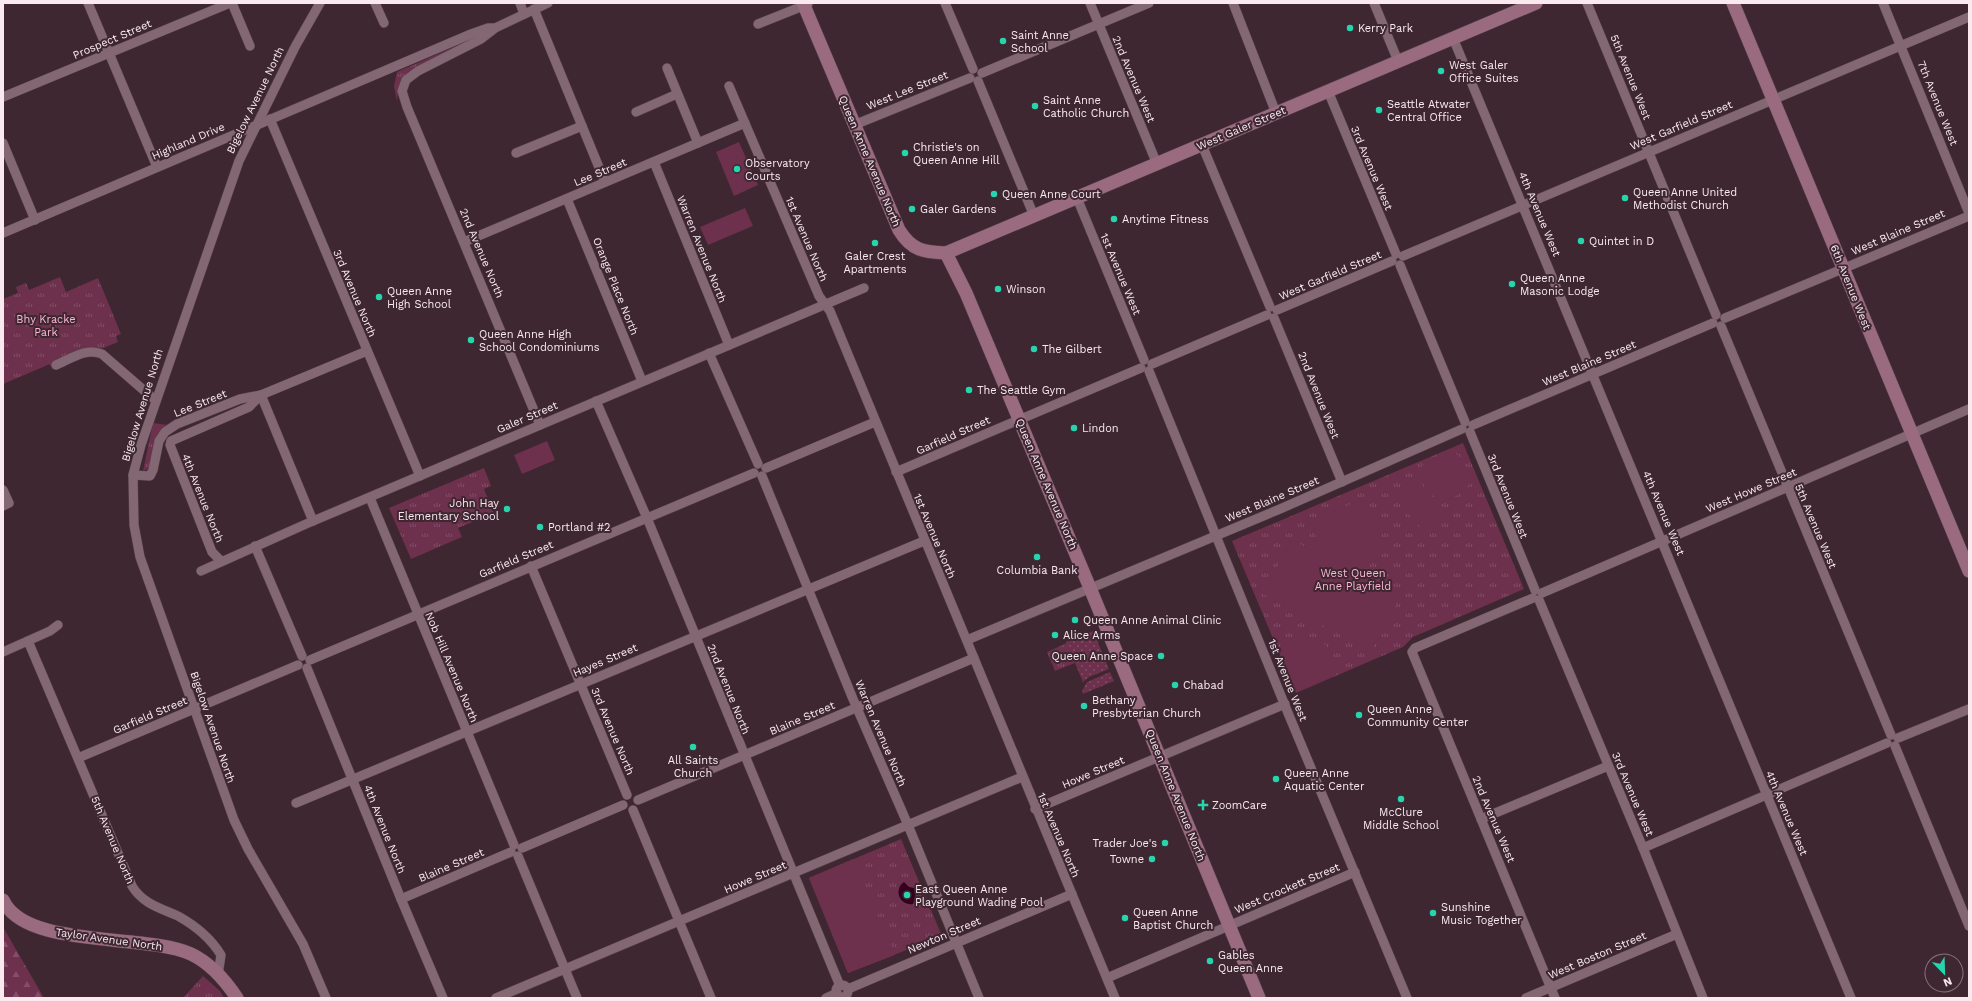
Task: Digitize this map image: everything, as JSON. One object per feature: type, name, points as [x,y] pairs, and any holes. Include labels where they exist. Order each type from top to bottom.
[{"type":"street","points":[[88,3],[157,167]]},
{"type":"street","points":[[231,3],[250,46]]},
{"type":"street","name":"Prospect Street","points":[[3,97],[231,3]]},
{"type":"street","name":"Bigelow Avenue North","points":[[320,3],[295,47],[239,160],[155,400],[133,475],[134,525],[140,556],[234,820],[248,849],[303,944],[326,998]]},
{"type":"street","points":[[375,3],[384,24]]},
{"type":"street","points":[[520,3],[524,14]]},
{"type":"street","name":"Highland Drive","points":[[402,90],[406,80],[418,71],[481,39],[495,28],[548,3]]},
{"type":"street","points":[[945,3],[1034,216]]},
{"type":"street","name":"2nd Avenue West","points":[[1090,3],[1157,164]]},
{"type":"street","name":"West Lee Street","points":[[854,125],[1149,3]]},
{"type":"street","points":[[1233,3],[1276,113]]},
{"type":"street","points":[[1374,3],[1398,61]]},
{"type":"street","name":"5th Avenue West","points":[[1587,3],[1969,926]]},
{"type":"street","name":"6th Avenue West","points":[[1733,3],[1969,571]]},
{"type":"street","name":"7th Avenue West","points":[[1883,3],[1969,215]]},
{"type":"street","points":[[758,24],[806,4]]},
{"type":"street","name":"Queen Anne Avenue North","points":[[806,4],[893,219],[904,239],[911,246],[920,250],[946,253],[1019,419],[1259,998]]},
{"type":"street","name":"West Galer Street","points":[[946,253],[1532,4]]},
{"type":"street","points":[[534,9],[605,182]]},
{"type":"street","name":"West Garfield Street","points":[[1019,419],[1969,17]]},
{"type":"street","name":"Highland Drive","points":[[3,233],[256,124],[471,34],[488,28],[495,28]]},
{"type":"street","name":"4th Avenue West","points":[[1453,38],[1663,540],[1851,998]]},
{"type":"street","points":[[666,68],[698,143]]},
{"type":"street","name":"1st Avenue North","points":[[729,86],[818,296],[830,311],[924,541],[967,640],[1035,810],[1115,998]]},
{"type":"street","name":"2nd Avenue North","points":[[402,90],[406,107],[540,425]]},
{"type":"street","name":"3rd Avenue West","points":[[1328,91],[1704,998]]},
{"type":"street","points":[[636,112],[677,94]]},
{"type":"street","name":"3rd Avenue North","points":[[270,119],[420,476]]},
{"type":"street","name":"Lee Street","points":[[464,242],[744,123]]},
{"type":"street","points":[[516,153],[582,126]]},
{"type":"street","points":[[3,143],[34,220]]},
{"type":"street","name":"2nd Avenue West","points":[[1202,145],[1342,482]]},
{"type":"street","name":"Warren Avenue North","points":[[654,162],[729,345]]},
{"type":"street","name":"1st Avenue West","points":[[1076,198],[1147,366],[1284,704],[1408,998]]},
{"type":"street","name":"Orange Place North","points":[[567,199],[642,381]]},
{"type":"street","name":"West Blaine Street","points":[[1090,588],[1969,215]]},
{"type":"street","name":"Galer Street","points":[[201,571],[313,521],[864,288]]},
{"type":"street","points":[[56,365],[95,351],[102,354],[155,400]]},
{"type":"street","name":"Lee Street","points":[[133,475],[150,476],[153,470],[159,441],[165,432],[171,428],[240,399],[261,395],[367,351]]},
{"type":"street","name":"Warren Avenue North","points":[[709,353],[760,470],[857,708],[908,825],[979,998]]},
{"type":"street","points":[[261,395],[313,521]]},
{"type":"street","name":"Lee Street","points":[[171,442],[249,407],[261,395]]},
{"type":"street","name":"2nd Avenue North","points":[[596,401],[647,518],[843,992]]},
{"type":"street","name":"West Howe Street","points":[[1413,650],[1663,540],[1969,409]]},
{"type":"street","name":"Garfield Street","points":[[896,472],[1019,419]]},
{"type":"street","name":"Garfield Street","points":[[78,758],[875,422]]},
{"type":"street","name":"4th Avenue North","points":[[171,442],[170,448],[212,552],[221,561]]},
{"type":"street","points":[[3,490],[6,505]]},
{"type":"street","name":"Nob Hill Avenue North","points":[[370,498],[577,998]]},
{"type":"street","name":"Hayes Street","points":[[296,803],[924,541]]},
{"type":"street","name":"4th Avenue North","points":[[255,546],[443,998]]},
{"type":"street","name":"3rd Avenue North","points":[[531,566],[627,795]]},
{"type":"street","points":[[967,640],[1090,588]]},
{"type":"street","points":[[3,652],[50,631],[58,625]]},
{"type":"street","name":"5th Avenue North","points":[[28,641],[132,886],[138,896],[147,902],[189,922],[205,933],[221,955],[218,975]]},
{"type":"street","name":"2nd Avenue West","points":[[1413,650],[1412,654],[1482,819],[1555,998]]},
{"type":"street","name":"Blaine Street","points":[[638,800],[974,658]]},
{"type":"street","points":[[1160,757],[1284,704]]},
{"type":"street","points":[[1643,848],[1766,794],[1969,709]]},
{"type":"street","name":"Howe Street","points":[[1035,810],[1160,757]]},
{"type":"street","points":[[1482,819],[1608,766]]},
{"type":"street","name":"Howe Street","points":[[496,998],[1022,777]]},
{"type":"street","points":[[627,795],[633,795],[638,800],[638,805],[633,810],[627,810],[622,801],[627,795]]},
{"type":"street","name":"Blaine Street","points":[[401,899],[623,805]]},
{"type":"street","points":[[633,810],[711,998]]},
{"type":"street","name":"West Crockett Street","points":[[1107,978],[1355,872]]},
{"type":"street","name":"Newton Street","points":[[826,998],[1072,894]]},
{"type":"street","name":"Taylor Avenue North","points":[[3,900],[14,915],[36,927],[68,934],[170,947],[190,954],[205,962],[218,975]]},
{"type":"street","name":"West Boston Street","points":[[1526,998],[1677,934]]},
{"type":"street","points":[[218,975],[237,998]]},
{"type":"green space","points":[[474,38],[398,90],[397,101],[394,86],[397,72]]},
{"type":"green space","name":"Observatory Courts","points":[[739,142],[758,185],[734,196],[716,152]]},
{"type":"green space","name":"Observatory Courts","points":[[745,208],[753,226],[708,245],[700,227]]},
{"type":"green space","name":"Bhy Kracke Park","points":[[60,277],[66,292],[98,278],[121,334],[116,336],[118,342],[52,369],[50,364],[3,384],[3,299],[18,293],[16,287],[26,283],[29,290]]},
{"type":"green space","points":[[153,423],[168,425],[150,468],[143,471]]},
{"type":"green space","points":[[547,441],[555,460],[522,474],[514,455]]},
{"type":"green space","name":"West Queen Anne Playfield","points":[[1463,443],[1524,589],[1413,637],[1403,647],[1296,693],[1232,541]]},
{"type":"green space","points":[[1452,453],[1458,455],[1470,483],[1462,492],[1453,497],[1445,499],[1437,498],[1430,493],[1425,486],[1423,465]]},
{"type":"green space","points":[[484,468],[491,486],[484,489],[494,513],[458,528],[462,537],[411,559],[389,508]]},
{"type":"green space","points":[[1416,478],[1448,515],[1426,534],[1394,497]]},
{"type":"green space","points":[[1361,500],[1368,504],[1385,545],[1380,555],[1371,564],[1361,569],[1349,570],[1400,596],[1371,651],[1263,594],[1292,540],[1323,556],[1316,538],[1315,519]]},
{"type":"green space","points":[[1093,631],[1109,669],[1089,677],[1083,682],[1066,642]]},
{"type":"green space","points":[[1312,637],[1328,647],[1333,656],[1335,675],[1296,692],[1281,656],[1294,643],[1302,639]]},
{"type":"green space","points":[[1067,643],[1075,663],[1055,671],[1047,652]]},
{"type":"green space","points":[[1110,672],[1114,681],[1083,694],[1082,691],[1087,682]]},
{"type":"green space","points":[[901,839],[942,936],[848,973],[809,878]]},
{"type":"green space","points":[[853,859],[895,955],[848,973],[809,878]]},
{"type":"green space","points":[[3,927],[44,998],[3,998]]},
{"type":"green space","points":[[203,976],[220,991],[224,998],[183,998]]},
{"type":"shaded area","name":"East Queen Anne Playground Wading Pool","points":[[904,882],[909,887],[914,888],[916,893],[913,904],[905,903],[900,897],[899,889]]},
{"type":"place","name":"Kerry Park","points":[[1350,28]]},
{"type":"place","name":"Saint Anne School","points":[[1003,41]]},
{"type":"place","name":"West Galer Office Suites","points":[[1441,71]]},
{"type":"place","name":"Saint Anne Catholic Church","points":[[1035,106]]},
{"type":"place","name":"Seattle Atwater Central Office","points":[[1379,110]]},
{"type":"place","name":"Christie's on Queen Anne Hill","points":[[905,153]]},
{"type":"place","name":"Observatory Courts","points":[[737,169]]},
{"type":"place","name":"Queen Anne Court","points":[[994,194]]},
{"type":"place","name":"Queen Anne United Methodist Church","points":[[1625,198]]},
{"type":"place","name":"Galer Gardens","points":[[912,209]]},
{"type":"place","name":"Anytime Fitness","points":[[1114,219]]},
{"type":"place","name":"Quintet in D","points":[[1581,241]]},
{"type":"place","name":"Galer Crest Apartments","points":[[875,243]]},
{"type":"place","name":"Queen Anne Masonic Lodge","points":[[1512,284]]},
{"type":"place","name":"Winson","points":[[998,289]]},
{"type":"place","name":"Queen Anne High School","points":[[379,297]]},
{"type":"place","name":"Queen Anne High School Condominiums","points":[[471,340]]},
{"type":"place","name":"The Gilbert","points":[[1034,349]]},
{"type":"place","name":"The Seattle Gym","points":[[969,390]]},
{"type":"place","name":"Lindon","points":[[1074,428]]},
{"type":"place","name":"John Hay Elementary School","points":[[507,509]]},
{"type":"place","name":"Portland #2","points":[[540,527]]},
{"type":"place","name":"Columbia Bank","points":[[1037,557]]},
{"type":"place","name":"Queen Anne Animal Clinic","points":[[1075,620]]},
{"type":"place","name":"Alice Arms","points":[[1055,635]]},
{"type":"place","name":"Queen Anne Space","points":[[1161,656]]},
{"type":"place","name":"Chabad","points":[[1175,685]]},
{"type":"place","name":"Bethany Presbyterian Church","points":[[1084,706]]},
{"type":"place","name":"Queen Anne Community Center","points":[[1359,715]]},
{"type":"place","name":"All Saints Church","points":[[693,747]]},
{"type":"place","name":"Queen Anne Aquatic Center","points":[[1276,779]]},
{"type":"place","name":"McClure Middle School","points":[[1401,799]]},
{"type":"place","name":"ZoomCare","points":[[1203,805]]},
{"type":"place","name":"Trader Joe's","points":[[1165,843]]},
{"type":"place","name":"Towne","points":[[1152,859]]},
{"type":"place","name":"East Queen Anne Playground Wading Pool","points":[[907,895]]},
{"type":"place","name":"Sunshine Music Together","points":[[1433,913]]},
{"type":"place","name":"Queen Anne Baptist Church","points":[[1125,918]]},
{"type":"place","name":"Gables Queen Anne","points":[[1210,961]]}]
